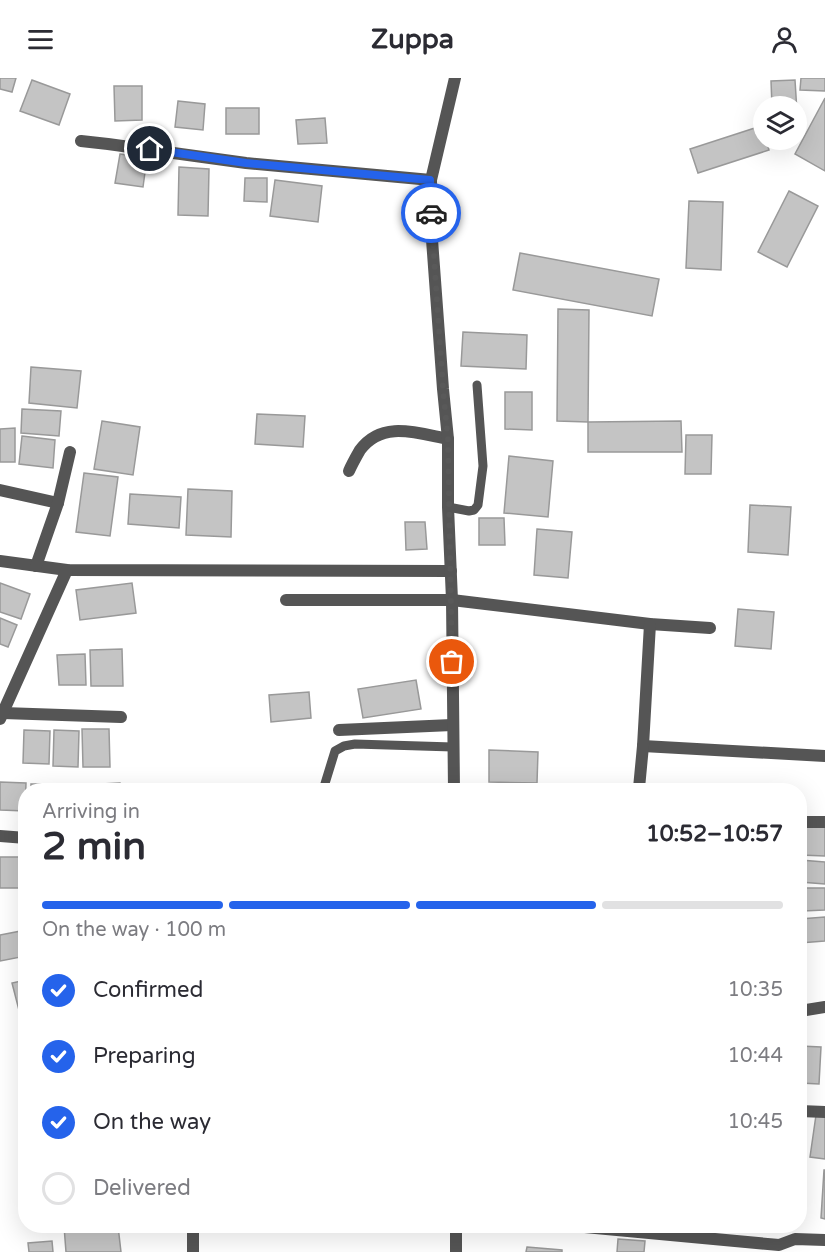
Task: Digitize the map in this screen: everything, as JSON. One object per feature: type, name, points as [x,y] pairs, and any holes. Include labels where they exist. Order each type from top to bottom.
[{"type":"street","points":[[454,783],[448,439],[432,238],[430,180],[455,78]]},
{"type":"street","points":[[81,141],[246,163],[430,180]]},
{"type":"street","points":[[349,471],[361,450],[375,436],[391,430],[448,439]]},
{"type":"street","points":[[36,566],[58,503],[70,452]]},
{"type":"street","points":[[0,490],[58,503]]},
{"type":"street","points":[[0,561],[67,570],[451,571]]},
{"type":"street","points":[[67,570],[1,716],[122,717]]},
{"type":"street","points":[[286,600],[452,600],[650,624],[710,628]]},
{"type":"street","points":[[639,783],[650,624]]},
{"type":"street","points":[[339,730],[452,724]]},
{"type":"street","points":[[643,746],[825,756]]},
{"type":"street","points":[[807,822],[825,822]]},
{"type":"street","points":[[0,836],[18,837]]},
{"type":"street","points":[[807,1010],[825,1007]]},
{"type":"street","points":[[807,1111],[825,1112]]},
{"type":"street","points":[[193,1233],[193,1252]]},
{"type":"street","points":[[456,1233],[456,1252]]},
{"type":"street","points":[[650,1233],[779,1245],[795,1239],[825,1240]]},
{"type":"lane","points":[[448,507],[469,511],[474,510],[478,505],[483,466],[477,385]]},
{"type":"lane","points":[[325,783],[335,751],[344,746],[355,744],[453,747]]},
{"type":"building","points":[[0,78],[16,78],[12,92],[0,89]]},
{"type":"building","points":[[801,78],[825,78],[825,91],[800,90]]},
{"type":"building","points":[[32,80],[70,94],[59,125],[20,111]]},
{"type":"building","points":[[795,80],[796,96],[772,96],[771,81]]},
{"type":"building","points":[[114,86],[142,86],[142,120],[115,121]]},
{"type":"building","points":[[825,98],[825,171],[795,154],[797,150],[807,150],[807,132]]},
{"type":"building","points":[[178,101],[205,104],[203,130],[175,127]]},
{"type":"building","points":[[226,108],[259,108],[259,134],[226,134]]},
{"type":"building","points":[[325,118],[327,143],[298,144],[296,120]]},
{"type":"building","points":[[753,129],[753,150],[769,150],[698,173],[690,149]]},
{"type":"building","points":[[120,154],[147,158],[143,187],[115,183]]},
{"type":"building","points":[[179,167],[209,169],[208,216],[178,215]]},
{"type":"building","points":[[245,178],[267,178],[267,202],[244,201]]},
{"type":"building","points":[[275,180],[322,186],[318,222],[270,216]]},
{"type":"building","points":[[789,191],[818,206],[787,267],[758,252]]},
{"type":"building","points":[[689,201],[723,202],[721,270],[686,268]]},
{"type":"building","points":[[520,253],[659,279],[652,316],[513,290]]},
{"type":"building","points":[[558,309],[589,310],[588,422],[557,421]]},
{"type":"building","points":[[463,332],[527,335],[526,369],[461,366]]},
{"type":"building","points":[[31,367],[81,371],[77,408],[29,403]]},
{"type":"building","points":[[505,392],[532,392],[532,430],[505,429]]},
{"type":"building","points":[[22,409],[61,411],[59,436],[21,433]]},
{"type":"building","points":[[257,414],[305,416],[303,447],[255,444]]},
{"type":"building","points":[[102,421],[140,427],[133,475],[94,469]]},
{"type":"building","points":[[681,421],[682,452],[588,452],[588,422]]},
{"type":"building","points":[[15,428],[15,462],[0,462],[0,429]]},
{"type":"building","points":[[686,435],[712,435],[711,474],[685,474]]},
{"type":"building","points":[[22,436],[55,440],[53,468],[19,464]]},
{"type":"building","points":[[509,456],[553,461],[548,517],[504,513]]},
{"type":"building","points":[[84,473],[118,477],[110,536],[76,532]]},
{"type":"building","points":[[188,489],[232,491],[231,537],[186,535]]},
{"type":"building","points":[[130,494],[181,497],[179,528],[128,524]]},
{"type":"building","points":[[750,505],[791,507],[788,555],[748,552]]},
{"type":"building","points":[[479,518],[504,518],[505,545],[479,545]]},
{"type":"building","points":[[405,522],[425,522],[427,549],[406,550]]},
{"type":"building","points":[[537,529],[572,532],[568,578],[534,575]]},
{"type":"building","points":[[0,583],[30,594],[21,619],[0,612]]},
{"type":"building","points":[[132,583],[136,613],[80,620],[76,590]]},
{"type":"building","points":[[738,609],[774,612],[771,649],[735,646]]},
{"type":"building","points":[[0,618],[17,625],[8,647],[0,644]]},
{"type":"building","points":[[122,649],[123,686],[91,686],[90,650]]},
{"type":"building","points":[[85,654],[86,685],[59,685],[57,655]]},
{"type":"building","points":[[416,680],[421,709],[363,718],[358,689]]},
{"type":"building","points":[[309,692],[311,718],[271,722],[269,695]]},
{"type":"building","points":[[82,729],[109,729],[110,767],[83,767]]},
{"type":"building","points":[[24,730],[50,731],[49,764],[23,763]]},
{"type":"building","points":[[54,730],[79,731],[78,767],[53,766]]},
{"type":"building","points":[[489,750],[538,752],[537,783],[489,782]]},
{"type":"building","points":[[0,782],[26,783],[18,783],[18,811],[0,810]]},
{"type":"building","points":[[807,824],[825,825],[825,856],[807,855]]},
{"type":"building","points":[[0,857],[18,857],[18,888],[0,888]]},
{"type":"building","points":[[807,861],[825,862],[825,884],[807,883]]},
{"type":"building","points":[[807,888],[825,888],[825,910],[807,911]]},
{"type":"building","points":[[825,917],[825,941],[807,942],[807,918]]},
{"type":"building","points":[[18,932],[18,958],[0,961],[0,935]]},
{"type":"building","points":[[18,982],[18,1006],[12,983]]},
{"type":"building","points":[[807,1046],[821,1047],[819,1084],[807,1083]]},
{"type":"building","points":[[816,1115],[825,1116],[825,1159],[810,1157]]},
{"type":"building","points":[[825,1170],[825,1219],[821,1218]]},
{"type":"building","points":[[65,1233],[119,1233],[121,1252],[66,1252]]},
{"type":"building","points":[[618,1239],[645,1241],[644,1252],[617,1252]]},
{"type":"building","points":[[52,1241],[53,1252],[29,1252],[28,1243]]},
{"type":"building","points":[[527,1247],[562,1250],[562,1252],[526,1252]]},
{"type":"way so far","points":[[431,213],[448,439],[452,662]]},
{"type":"route","points":[[150,149],[246,163],[430,180],[431,213]]}]
